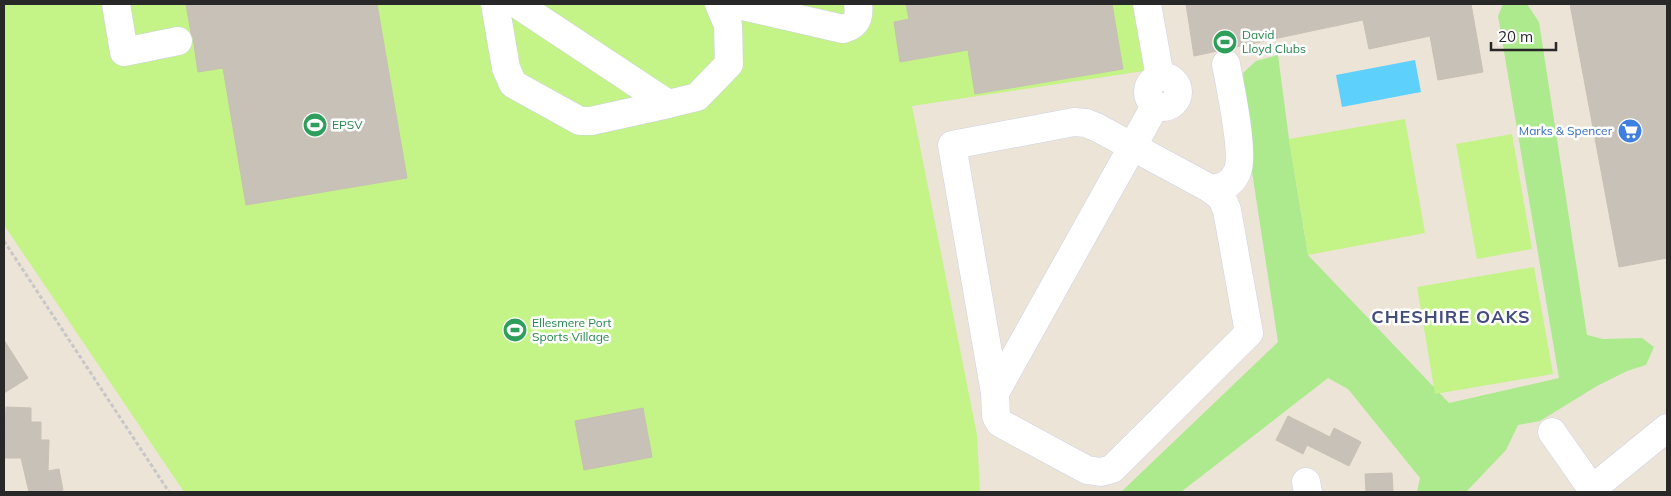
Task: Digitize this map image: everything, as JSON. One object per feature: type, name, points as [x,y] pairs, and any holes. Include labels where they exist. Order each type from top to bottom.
[{"type":"street","points":[[116,4],[124,52],[178,41]]},
{"type":"street","points":[[495,4],[506,68],[513,84],[580,121],[591,121],[697,97],[729,64],[728,25],[719,4]]},
{"type":"street","points":[[517,4],[668,104]]},
{"type":"street","points":[[734,4],[843,29],[857,21],[859,16],[858,4]]},
{"type":"street","points":[[995,393],[1155,106],[1147,93],[1150,83],[1160,77],[1147,4]]},
{"type":"street","points":[[1210,188],[1219,189],[1230,183],[1238,171],[1240,154],[1226,64]]},
{"type":"street","points":[[1074,122],[1098,128],[1132,146],[1210,188],[1222,198],[1227,210],[1249,333],[1124,458],[1112,469],[1101,472],[1087,470],[1000,423],[996,416],[995,393],[952,145],[1074,122]]},
{"type":"street","points":[[1552,432],[1592,489],[1667,428]]},
{"type":"path","points":[[4,241],[169,492]]},
{"type":"green space","name":"Ellesmere Port Sports Village","points":[[4,4],[1133,4],[1144,71],[912,106],[977,435],[980,492],[184,492],[4,225]]},
{"type":"green space","points":[[1503,4],[1527,4],[1539,22],[1587,335],[1603,339],[1642,338],[1654,347],[1646,365],[1627,371],[1597,386],[1540,421],[1518,425],[1506,450],[1466,492],[1417,492],[1420,478],[1348,389],[1328,378],[1181,492],[1121,492],[1278,342],[1249,152],[1243,73],[1256,61],[1278,55],[1289,139],[1308,255],[1449,403],[1559,378],[1498,16]]},
{"type":"green space","points":[[1405,119],[1425,233],[1308,255],[1289,139]]},
{"type":"green space","points":[[1512,134],[1532,249],[1477,259],[1456,144]]},
{"type":"green space","points":[[1534,267],[1553,374],[1435,394],[1417,287]]},
{"type":"water","points":[[1415,60],[1421,92],[1342,107],[1336,75]]},
{"type":"building","name":"EPSV","points":[[186,4],[377,4],[407,178],[246,205],[223,68],[198,72]]},
{"type":"building","points":[[906,4],[1112,4],[1123,69],[975,94],[968,50],[900,62],[894,22],[909,19]]},
{"type":"building","name":"David Lloyd Clubs","points":[[1186,4],[1471,4],[1483,72],[1438,80],[1430,36],[1369,49],[1363,20],[1194,56]]},
{"type":"building","name":"Marks & Spencer","points":[[1570,4],[1667,4],[1667,258],[1619,267]]},
{"type":"building","points":[[4,340],[28,378],[4,393]]},
{"type":"building","points":[[6,407],[31,408],[31,422],[41,422],[41,440],[49,440],[48,471],[59,469],[63,490],[29,492],[21,458],[4,458]]},
{"type":"building","points":[[643,408],[652,457],[584,470],[575,421]]},
{"type":"building","points":[[1288,416],[1330,437],[1334,428],[1361,442],[1349,466],[1307,445],[1303,454],[1276,440]]},
{"type":"building","points":[[1392,473],[1393,492],[1366,492],[1365,474]]},
{"type":"place","name":"David Lloyd Clubs","points":[[1225,42]]},
{"type":"place","name":"EPSV","points":[[315,125]]},
{"type":"place","name":"Marks & Spencer","points":[[1630,131]]},
{"type":"place","name":"Ellesmere Port Sports Village","points":[[515,330]]},
{"type":"district","name":"CHESHIRE OAKS","points":[[1451,317]]}]
